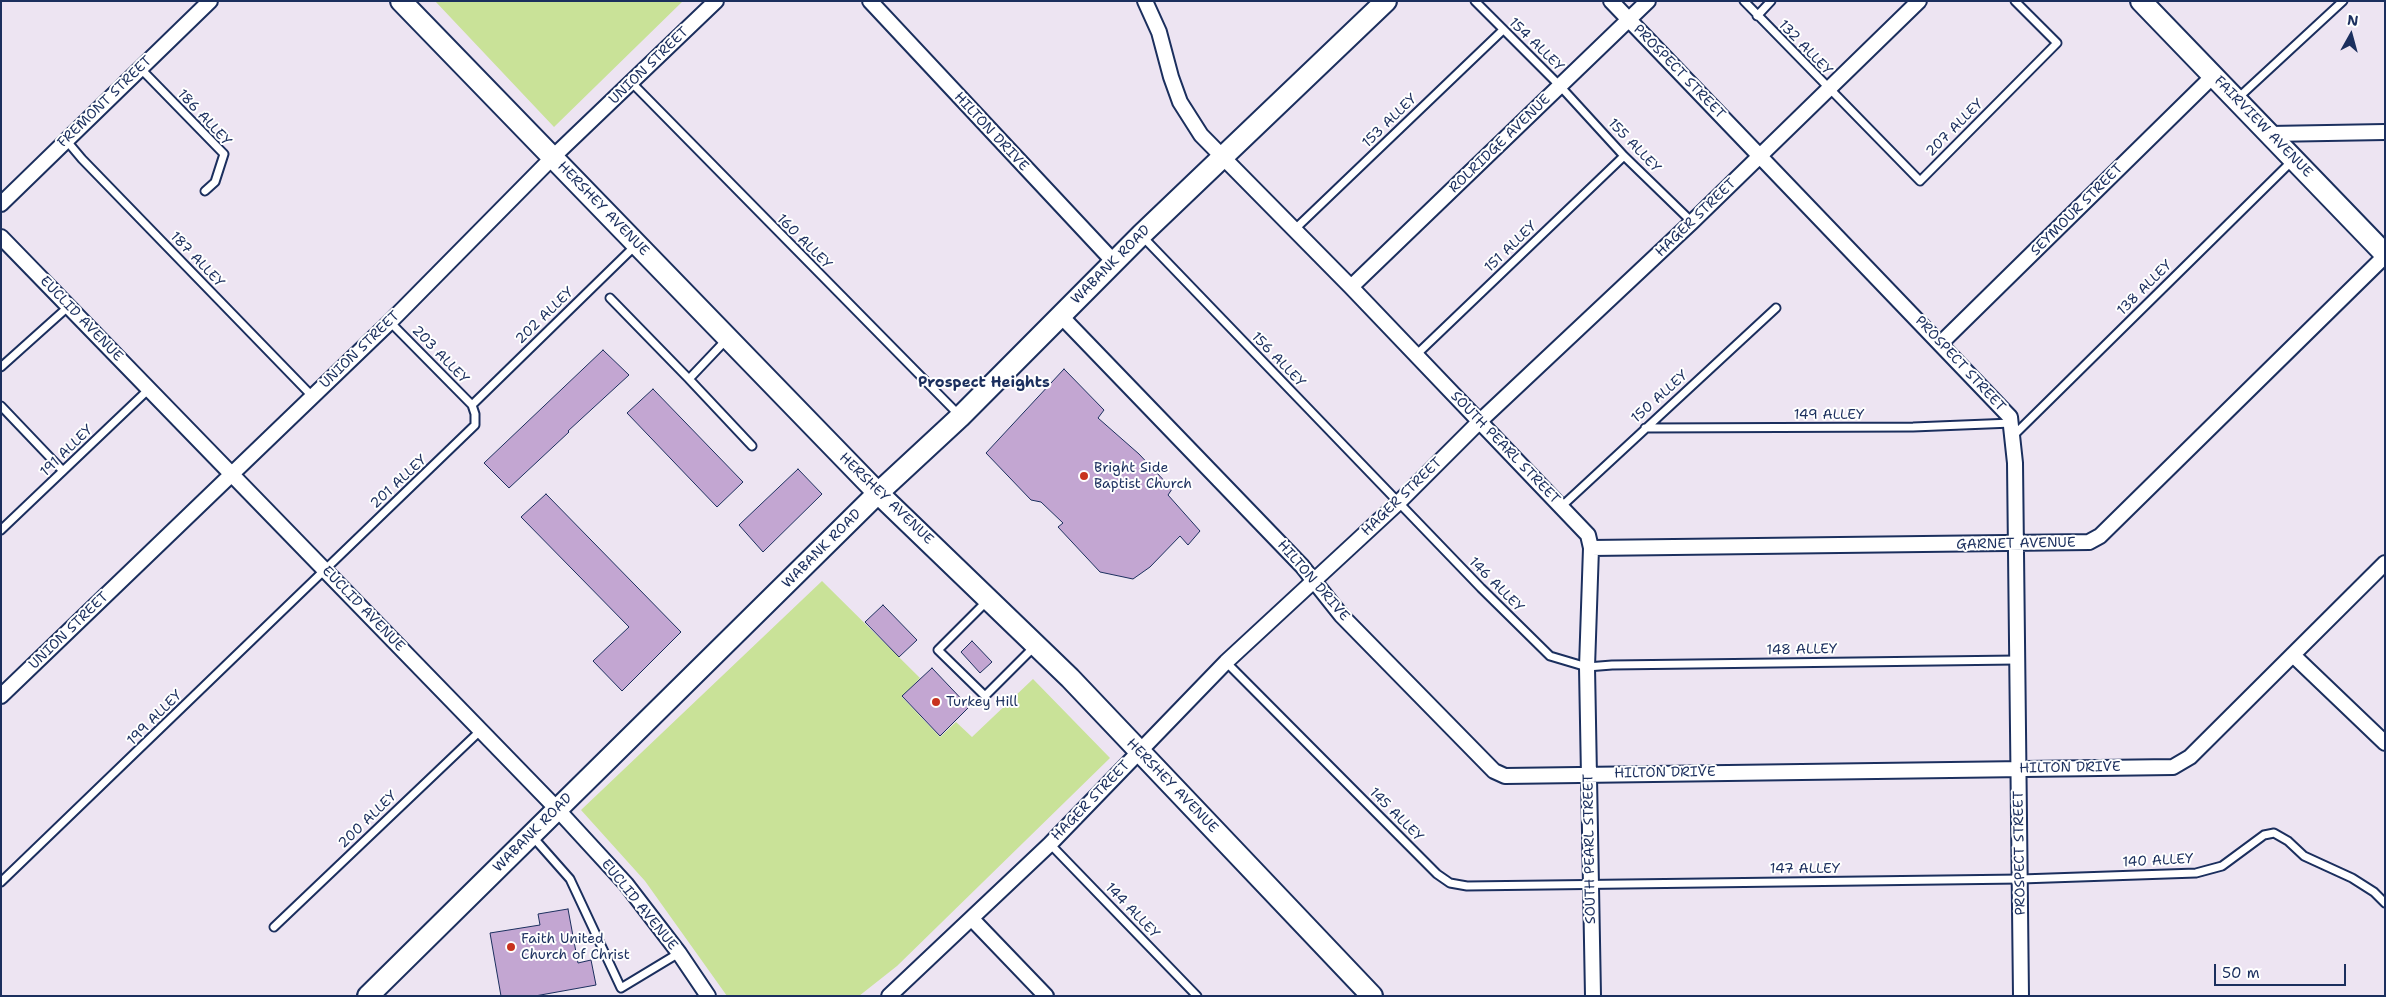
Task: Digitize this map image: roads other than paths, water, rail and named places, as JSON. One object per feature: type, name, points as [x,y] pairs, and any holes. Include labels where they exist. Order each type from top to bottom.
[{"type":"street","name":"FREMONT STREET","points":[[1,204],[210,1]]},
{"type":"street","name":"HERSHEY AVENUE","points":[[401,1],[878,493],[1036,645],[1140,751],[1372,996]]},
{"type":"street","name":"UNION STREET","points":[[1,696],[390,322],[552,157],[632,84],[716,1]]},
{"type":"street","name":"HILTON DRIVE","points":[[870,1],[1114,262]]},
{"type":"street","name":"SOUTH PEARL STREET","points":[[1145,1],[1159,32],[1171,77],[1187,116],[1222,156],[1351,287],[1588,535],[1591,548],[1587,667],[1590,885],[1594,996]]},
{"type":"street","name":"WABANK ROAD","points":[[372,994],[878,493],[960,417],[1141,234],[1386,1]]},
{"type":"street","name":"PROSPECT STREET","points":[[1611,1],[1941,343],[2010,418],[2013,429],[2016,544],[2022,996]]},
{"type":"street","name":"ROLRIDGE AVENUE","points":[[1351,287],[1648,1]]},
{"type":"street","name":"HAGER STREET","points":[[889,996],[1050,844],[1226,662],[1399,502],[1479,422],[1692,222],[1919,1]]},
{"type":"street","name":"FAIRVIEW AVENUE","points":[[2141,1],[2385,255]]},
{"type":"street","name":"SEYMOUR STREET","points":[[1941,343],[2213,76]]},
{"type":"street","points":[[2269,134],[2385,132]]},
{"type":"street","name":"EUCLID AVENUE","points":[[1,237],[558,810],[626,884],[679,953],[708,996]]},
{"type":"street","name":"GARNET AVENUE","points":[[1591,548],[2089,542],[2100,536],[2385,255]]},
{"type":"street","name":"HILTON DRIVE","points":[[1060,316],[1302,566],[1341,615],[1494,771],[1506,776],[2019,770],[2173,766],[2190,757],[2294,656],[2385,563]]},
{"type":"street","points":[[2294,656],[2383,737]]},
{"type":"street","points":[[972,919],[1046,996]]},
{"type":"lane","name":"154 ALLEY","points":[[1475,1],[1560,86]]},
{"type":"lane","name":"132 ALLEY","points":[[1744,1],[1829,90]]},
{"type":"lane","points":[[1757,16],[1771,1]]},
{"type":"lane","name":"207 ALLEY","points":[[1829,90],[1920,181],[2057,43],[2015,1]]},
{"type":"lane","points":[[2236,100],[2343,1]]},
{"type":"lane","name":"153 ALLEY","points":[[1294,230],[1503,30]]},
{"type":"lane","name":"186 ALLEY","points":[[139,68],[224,154],[215,182],[206,191]]},
{"type":"lane","name":"160 ALLEY","points":[[632,84],[960,417]]},
{"type":"lane","name":"155 ALLEY","points":[[1560,86],[1624,156],[1692,222]]},
{"type":"lane","name":"187 ALLEY","points":[[66,140],[82,160],[312,396]]},
{"type":"lane","name":"151 ALLEY","points":[[1415,356],[1624,156]]},
{"type":"lane","name":"138 ALLEY","points":[[2013,429],[2294,159]]},
{"type":"lane","name":"156 ALLEY","points":[[1141,234],[1164,261],[1399,502]]},
{"type":"lane","name":"202 ALLEY","points":[[472,405],[636,245]]},
{"type":"lane","points":[[610,298],[752,446]]},
{"type":"lane","points":[[1,367],[69,306]]},
{"type":"lane","name":"150 ALLEY","points":[[1562,506],[1776,308]]},
{"type":"lane","name":"203 ALLEY","points":[[390,322],[472,405]]},
{"type":"lane","points":[[689,379],[728,338]]},
{"type":"lane","name":"191 ALLEY","points":[[1,530],[149,389]]},
{"type":"lane","name":"201 ALLEY","points":[[324,570],[469,433],[475,425],[475,414],[472,405]]},
{"type":"lane","points":[[1,406],[64,471]]},
{"type":"lane","name":"149 ALLEY","points":[[1645,428],[1913,427],[2013,429]]},
{"type":"lane","name":"146 ALLEY","points":[[1399,502],[1550,656],[1587,667]]},
{"type":"lane","name":"199 ALLEY","points":[[1,882],[324,570]]},
{"type":"lane","points":[[989,599],[938,650],[985,696],[1036,645]]},
{"type":"lane","name":"148 ALLEY","points":[[1587,667],[1612,665],[2017,660]]},
{"type":"lane","name":"145 ALLEY","points":[[1226,662],[1437,874],[1450,883],[1467,886],[1590,885]]},
{"type":"lane","name":"200 ALLEY","points":[[274,927],[480,731]]},
{"type":"lane","name":"140 ALLEY","points":[[2021,880],[2196,873],[2222,866],[2264,835],[2274,833],[2304,856],[2352,878],[2374,892],[2385,903]]},
{"type":"lane","points":[[532,835],[570,879],[620,988],[679,953]]},
{"type":"lane","name":"144 ALLEY","points":[[1050,844],[1197,996]]},
{"type":"lane","name":"147 ALLEY","points":[[1590,885],[1707,882],[2021,880]]},
{"type":"place","name":"Bright Side Baptist Church","points":[[1084,476]]},
{"type":"place","name":"Turkey Hill","points":[[936,702]]},
{"type":"place","name":"Faith United Church of Christ","points":[[511,947]]},
{"type":"district","name":"Prospect Heights","points":[[984,383]]}]
